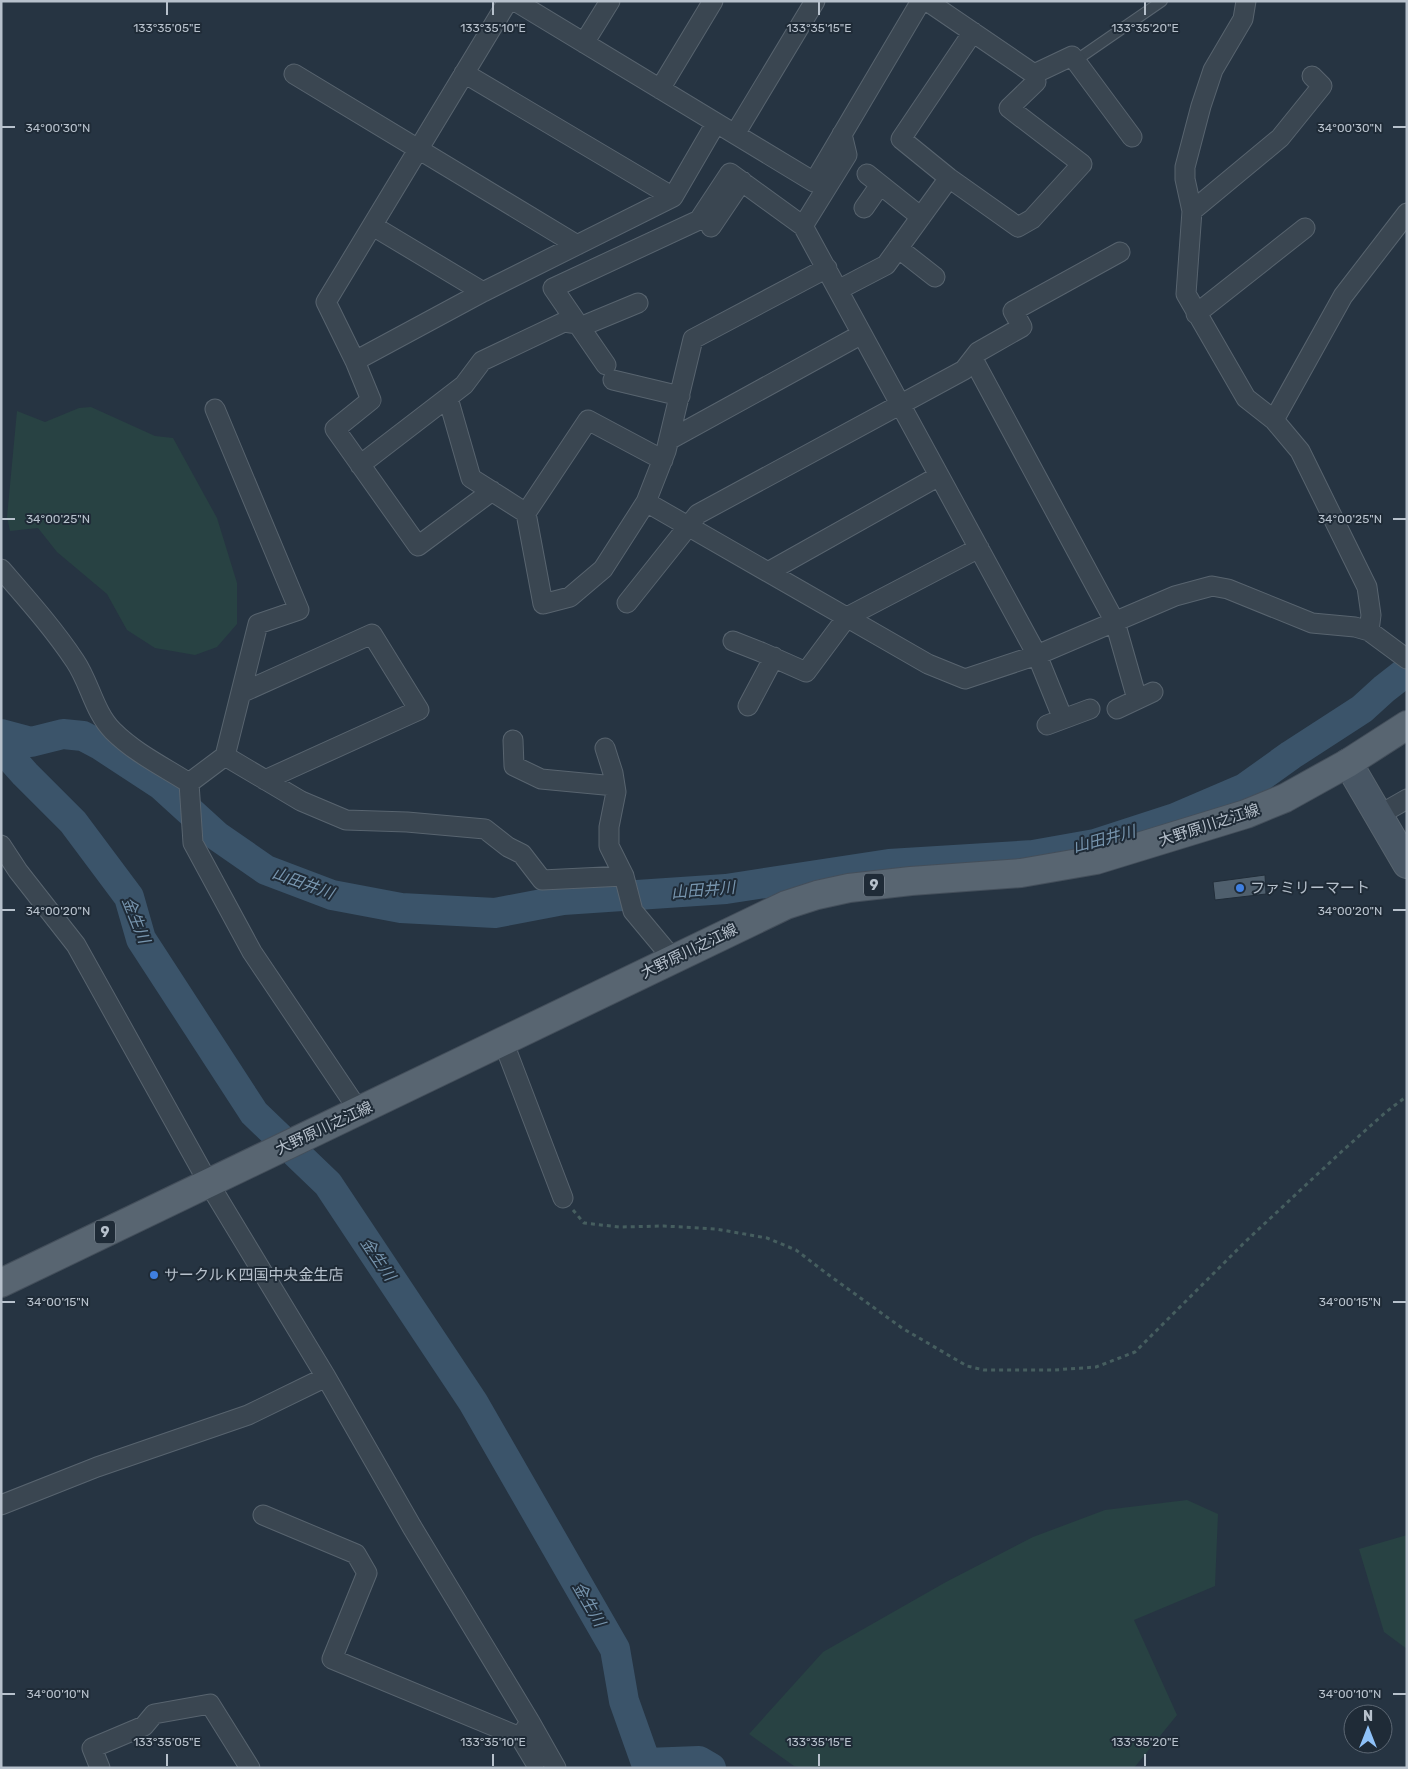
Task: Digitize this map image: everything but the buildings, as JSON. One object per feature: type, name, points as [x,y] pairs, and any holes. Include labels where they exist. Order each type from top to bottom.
[{"type":"main road","name":"大野原川之江線","points":[[1,1283],[786,905],[817,895],[849,888],[1021,873],[1096,860],[1246,814],[1284,798],[1348,763],[1407,725]]},
{"type":"street","points":[[492,492],[418,546],[335,429],[371,400],[355,361],[326,302],[508,1]]},
{"type":"street","points":[[515,1],[814,182],[921,1]]},
{"type":"street","points":[[584,43],[610,1]]},
{"type":"street","points":[[660,89],[713,1]]},
{"type":"street","points":[[735,134],[815,1]]},
{"type":"street","points":[[927,1],[973,32],[1034,74],[1036,82],[1009,108],[1082,164],[1032,219],[1018,227],[949,178],[901,138],[973,32]]},
{"type":"street","points":[[1246,1],[1243,19],[1213,70],[1185,167],[1185,179],[1192,211],[1186,294],[1246,398],[1274,420],[1300,451],[1367,587],[1371,615],[1369,631]]},
{"type":"street","points":[[1034,74],[1072,56],[1132,136]]},
{"type":"street","points":[[464,73],[673,197]]},
{"type":"street","points":[[294,74],[577,245]]},
{"type":"street","points":[[1192,211],[1263,140],[1280,138],[1322,86],[1312,76]]},
{"type":"street","points":[[355,361],[483,292],[673,197],[716,123]]},
{"type":"street","points":[[803,226],[847,155],[842,134]]},
{"type":"street","points":[[680,396],[609,372],[554,288],[699,220],[730,173],[803,226],[1037,655],[1055,722],[1090,709]]},
{"type":"street","points":[[838,290],[886,265],[949,178]]},
{"type":"street","points":[[864,208],[874,179],[921,217]]},
{"type":"street","points":[[712,227],[742,181]]},
{"type":"street","points":[[1274,420],[1344,296],[1407,213]]},
{"type":"street","points":[[373,226],[483,292]]},
{"type":"street","points":[[1196,314],[1255,256],[1305,228]]},
{"type":"street","points":[[898,248],[936,278]]},
{"type":"street","points":[[627,603],[698,514],[964,370],[978,352],[1022,327],[1013,311],[1120,252]]},
{"type":"street","points":[[663,460],[588,420],[526,513],[543,604],[570,598],[603,569],[646,502],[663,460],[669,440],[693,339],[826,268]]},
{"type":"street","points":[[360,465],[464,386],[482,361],[564,322],[585,325],[638,303]]},
{"type":"street","points":[[669,440],[862,334]]},
{"type":"street","points":[[972,359],[1115,622],[1145,696],[1117,709]]},
{"type":"street","points":[[450,405],[471,478],[526,513]]},
{"type":"street","points":[[189,783],[225,756],[258,624],[299,610],[215,409]]},
{"type":"street","points":[[768,572],[939,476]]},
{"type":"street","points":[[646,502],[928,664],[965,679],[1037,655],[1175,596],[1212,586],[1228,589],[1312,623],[1356,627],[1369,631],[1405,652]]},
{"type":"street","points":[[733,641],[806,672],[847,618],[979,548]]},
{"type":"street","points":[[1,569],[46,621],[77,663],[94,704],[112,730],[131,746],[189,783]]},
{"type":"street","points":[[240,693],[372,634],[419,710],[265,780]]},
{"type":"street","points":[[748,706],[774,657]]},
{"type":"street","points":[[513,740],[514,766],[541,779],[615,786]]},
{"type":"street","points":[[605,748],[613,772],[616,792],[609,827],[609,846],[624,876],[633,911],[673,959]]},
{"type":"street","points":[[225,756],[301,801],[346,820],[407,822],[485,829],[508,847],[522,854],[542,880],[624,876]]},
{"type":"street","points":[[1348,763],[1407,864]]},
{"type":"street","points":[[189,783],[193,843],[252,952],[359,1111]]},
{"type":"street","points":[[1379,815],[1407,799]]},
{"type":"street","points":[[1,845],[18,871],[76,945],[208,1182],[326,1377],[525,1729],[556,1768]]},
{"type":"street","points":[[503,1041],[563,1198]]},
{"type":"street","points":[[1,1505],[97,1467],[248,1415],[326,1377]]},
{"type":"street","points":[[263,1515],[356,1554],[367,1572],[332,1659],[525,1729]]},
{"type":"street","points":[[100,1768],[92,1748],[144,1726],[154,1714],[210,1704],[250,1768]]},
{"type":"street","points":[[525,1729],[536,1766]]},
{"type":"lane","points":[[1075,61],[1162,1]]},
{"type":"path","points":[[563,1198],[584,1223],[619,1228],[664,1226],[716,1229],[767,1238],[796,1250],[826,1274],[902,1328],[967,1366],[984,1370],[1054,1370],[1096,1367],[1136,1352],[1252,1236],[1380,1118],[1407,1096]]},
{"type":"green space","points":[[91,407],[155,436],[173,438],[217,518],[237,583],[237,624],[217,647],[195,655],[155,648],[127,630],[107,594],[57,552],[38,528],[10,531],[7,517],[17,411],[45,422],[79,408]]},
{"type":"green space","points":[[1187,1500],[1218,1514],[1215,1586],[1134,1620],[1177,1715],[1134,1768],[802,1768],[794,1766],[749,1734],[823,1652],[946,1582],[1033,1537],[1105,1510]]},
{"type":"green space","points":[[1407,1535],[1407,1649],[1384,1632],[1359,1549]]},
{"type":"waterway","name":"山田井川","points":[[1,734],[31,742],[63,734],[83,736],[161,785],[217,836],[266,870],[332,895],[401,908],[495,913],[563,900],[726,889],[889,864],[1033,855],[1095,844],[1175,818],[1245,788],[1291,755],[1362,709],[1407,671]]},
{"type":"waterway","name":"金生川","points":[[1,747],[73,822],[129,897],[141,939],[254,1113],[328,1184],[473,1402],[615,1649],[624,1701],[646,1763],[699,1761],[711,1768]]},
{"type":"place","name":"ファミリーマート","points":[[1240,888]]},
{"type":"place","name":"サークルＫ四国中央金生店","points":[[154,1275]]}]
